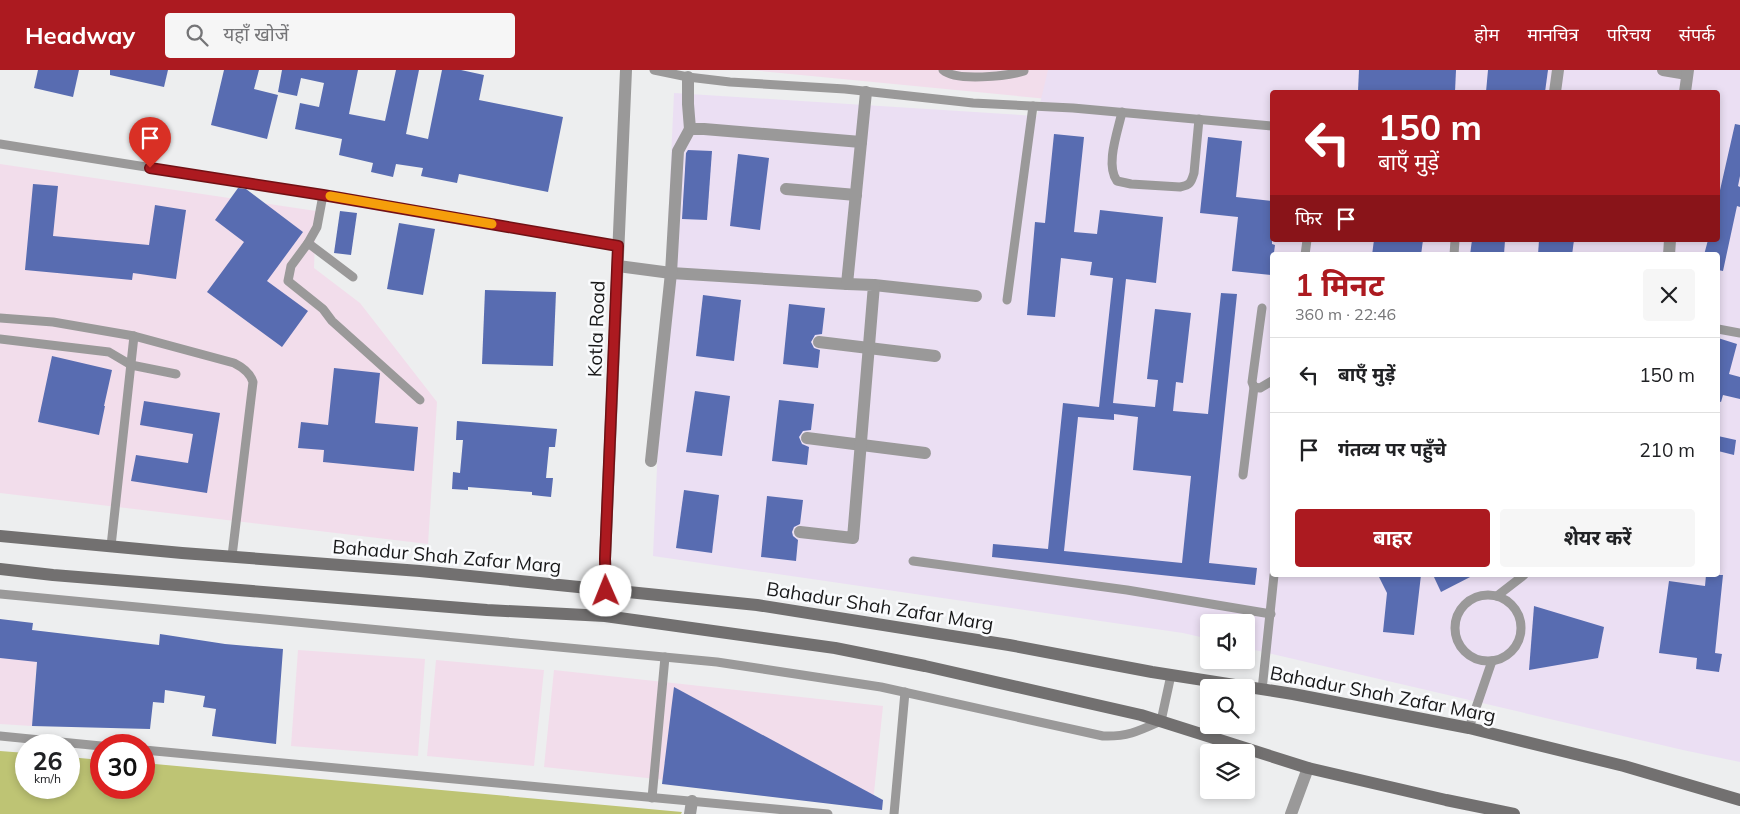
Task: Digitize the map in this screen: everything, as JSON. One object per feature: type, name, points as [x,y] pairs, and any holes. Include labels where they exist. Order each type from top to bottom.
[{"type":"main road","name":"Bahadur Shah Zafar Marg","points":[[0,536],[420,571],[757,605],[991,642],[1469,728],[1624,766],[1739,797]]},
{"type":"main road","points":[[0,569],[53,575],[487,610],[605,616],[835,648],[1141,715],[1308,768],[1514,814]]},
{"type":"street","name":"Kotla Road","points":[[606,591],[605,559],[626,70]]},
{"type":"street","points":[[1555,90],[1558,70]]},
{"type":"street","points":[[1663,70],[1688,72],[1685,90]]},
{"type":"street","points":[[651,461],[671,273],[678,151],[690,129],[688,77]]},
{"type":"street","points":[[847,284],[866,92]]},
{"type":"street","points":[[690,129],[861,142]]},
{"type":"street","points":[[786,189],[856,195]]},
{"type":"street","points":[[618,266],[671,273],[874,285],[976,296]]},
{"type":"street","points":[[800,532],[853,538],[874,285]]},
{"type":"street","points":[[819,342],[935,356]]},
{"type":"street","points":[[807,438],[925,453]]},
{"type":"street","points":[[1291,814],[1308,768]]},
{"type":"lane","points":[[654,70],[688,77],[730,82],[866,92],[973,103],[1122,112],[1270,126]]},
{"type":"lane","points":[[943,70],[951,75],[987,77],[1024,71]]},
{"type":"lane","points":[[1007,300],[1033,106]]},
{"type":"lane","points":[[1122,112],[1111,165],[1113,175],[1117,181],[1131,184],[1188,186],[1194,174],[1198,119]]},
{"type":"lane","points":[[0,144],[323,195],[618,246]]},
{"type":"lane","points":[[323,195],[317,227],[291,266],[288,280],[323,309],[332,321],[420,400]]},
{"type":"lane","points":[[308,243],[353,277]]},
{"type":"lane","points":[[1243,475],[1254,387],[1252,382],[1262,308]]},
{"type":"lane","points":[[0,318],[53,322],[134,336],[234,363],[242,367],[252,377],[253,382],[232,556]]},
{"type":"lane","points":[[1720,329],[1740,333]]},
{"type":"lane","points":[[111,546],[134,336]]},
{"type":"lane","points":[[0,338],[108,352],[131,366],[176,374]]},
{"type":"lane","points":[[1254,387],[1260,388],[1270,382]]},
{"type":"lane","points":[[912,561],[1127,590],[1271,614]]},
{"type":"lane","points":[[1262,690],[1274,577]]},
{"type":"lane","points":[[1497,596],[1521,577]]},
{"type":"lane","points":[[0,594],[727,664],[905,692],[1103,736],[1134,734],[1161,721],[1172,675]]},
{"type":"lane","points":[[1479,596],[1497,596],[1512,606],[1517,613],[1521,631],[1515,648],[1501,659],[1492,661],[1474,659],[1460,648],[1454,630],[1458,613],[1463,605],[1479,596]]},
{"type":"lane","points":[[652,798],[665,658]]},
{"type":"lane","points":[[1469,728],[1492,661]]},
{"type":"lane","points":[[894,814],[905,692]]},
{"type":"lane","points":[[0,736],[90,745]]},
{"type":"lane","points":[[155,751],[652,798],[691,808],[828,814]]},
{"type":"shaded area","points":[[750,70],[1054,70],[1048,99]]},
{"type":"shaded area","points":[[1048,70],[1740,70],[1740,762],[1255,650],[1255,614],[1200,614],[1200,637],[653,556],[674,93],[1037,116]]},
{"type":"shaded area","points":[[0,164],[316,211],[314,268],[360,303],[437,402],[428,544],[0,493]]},
{"type":"shaded area","points":[[0,628],[39,631],[32,726],[0,724]]},
{"type":"shaded area","points":[[298,650],[425,659],[418,756],[291,746]]},
{"type":"shaded area","points":[[436,660],[544,670],[534,766],[427,756]]},
{"type":"shaded area","points":[[554,670],[883,706],[873,802],[544,767]]},
{"type":"green space","points":[[0,751],[15,752],[15,799],[80,799],[80,758],[90,759],[90,799],[155,799],[155,764],[682,812],[681,814],[0,814]]},
{"type":"building","points":[[38,70],[79,70],[73,97],[34,88]]},
{"type":"building","points":[[110,70],[168,70],[164,87],[110,75]]},
{"type":"building","points":[[224,70],[259,70],[254,89],[278,95],[267,139],[211,125]]},
{"type":"building","points":[[282,70],[358,70],[349,114],[385,121],[396,70],[419,70],[406,134],[428,139],[442,70],[461,70],[484,75],[479,100],[563,117],[548,192],[459,174],[457,183],[421,176],[423,168],[396,164],[393,177],[371,172],[373,163],[339,155],[342,139],[295,129],[300,103],[319,107],[324,83],[301,78],[297,96],[278,92]]},
{"type":"building","points":[[1359,70],[1456,70],[1455,90],[1358,90]]},
{"type":"building","points":[[1488,70],[1548,70],[1545,90],[1486,90]]},
{"type":"building","points":[[1735,124],[1740,125],[1740,176],[1738,186],[1740,187],[1740,207],[1737,206],[1723,271],[1720,270],[1720,252],[1705,252],[1707,242],[1720,242],[1720,190]]},
{"type":"building","points":[[1054,134],[1084,137],[1074,232],[1097,234],[1100,210],[1163,217],[1156,283],[1126,279],[1113,403],[1155,407],[1158,380],[1147,379],[1155,309],[1191,313],[1183,383],[1176,382],[1173,411],[1208,414],[1221,293],[1237,294],[1209,563],[1257,568],[1255,585],[992,557],[993,544],[1048,549],[1063,403],[1099,407],[1113,278],[1090,275],[1092,262],[1061,258],[1055,317],[1027,315],[1035,222],[1045,223]],"holes":[[[1114,414],[1138,417],[1133,470],[1191,476],[1182,563],[1064,551],[1078,417],[1114,420]]]},
{"type":"building","points":[[1208,137],[1242,141],[1236,197],[1270,201],[1270,242],[1275,245],[1274,252],[1270,252],[1270,275],[1232,271],[1238,217],[1200,213]]},
{"type":"building","points":[[688,150],[712,151],[707,220],[682,219],[686,153]]},
{"type":"building","points":[[738,154],[769,158],[760,230],[730,226]]},
{"type":"building","points":[[33,184],[58,186],[53,236],[149,245],[155,205],[186,210],[176,279],[133,273],[132,280],[25,270]]},
{"type":"building","points":[[238,188],[246,189],[303,232],[267,281],[308,311],[282,347],[207,292],[244,242],[215,220]]},
{"type":"building","points":[[340,211],[357,213],[351,255],[334,253]]},
{"type":"building","points":[[399,223],[435,229],[423,295],[387,289]]},
{"type":"building","points":[[1374,242],[1423,242],[1421,252],[1372,252]]},
{"type":"building","points":[[1472,242],[1505,242],[1504,252],[1470,252]]},
{"type":"building","points":[[1539,242],[1574,242],[1572,252],[1538,252]]},
{"type":"building","points":[[485,290],[556,292],[553,366],[482,364]]},
{"type":"building","points":[[703,295],[741,300],[734,361],[696,356]]},
{"type":"building","points":[[789,304],[825,308],[822,334],[815,335],[811,342],[814,348],[820,350],[818,368],[783,364]]},
{"type":"building","points":[[1720,339],[1737,344],[1729,374],[1740,377],[1740,399],[1723,395],[1721,402]]},
{"type":"building","points":[[52,356],[112,370],[99,435],[38,422]]},
{"type":"building","points":[[334,368],[380,373],[375,423],[418,427],[414,471],[323,462],[324,450],[298,448],[301,422],[328,425]]},
{"type":"building","points":[[695,391],[730,396],[722,456],[686,452]]},
{"type":"building","points":[[779,400],[814,404],[811,430],[803,431],[799,437],[802,444],[809,447],[807,465],[772,461]]},
{"type":"building","points":[[144,401],[220,413],[207,493],[131,481],[136,455],[188,463],[193,434],[140,425]]},
{"type":"building","points":[[457,421],[557,429],[555,447],[549,447],[546,478],[553,478],[551,497],[532,495],[532,492],[468,487],[468,490],[452,489],[453,472],[460,473],[463,440],[456,440]]},
{"type":"building","points":[[1720,436],[1736,440],[1734,455],[1720,452]]},
{"type":"building","points":[[684,490],[719,495],[712,553],[676,548]]},
{"type":"building","points":[[767,496],[803,500],[800,524],[794,527],[792,532],[793,536],[798,540],[796,561],[761,557]]},
{"type":"building","points":[[1720,575],[1723,575],[1715,653],[1722,654],[1719,672],[1696,669],[1697,658],[1659,653],[1669,581],[1705,586],[1706,577],[1720,577]]},
{"type":"building","points":[[1379,577],[1421,577],[1414,635],[1383,632],[1387,593]]},
{"type":"building","points":[[1434,577],[1470,577],[1441,592]]},
{"type":"building","points":[[1534,606],[1604,627],[1598,658],[1529,670]]},
{"type":"building","points":[[0,619],[33,623],[32,630],[159,645],[160,634],[225,644],[283,649],[276,744],[212,736],[216,709],[203,707],[205,696],[165,690],[164,703],[153,702],[150,729],[32,726],[37,662],[0,658]]},
{"type":"building","points":[[674,687],[883,800],[882,810],[662,784]]},
{"type":"slow traffic","points":[[330,196],[492,224]]},
{"type":"route","points":[[150,168],[323,195],[618,246],[605,559],[606,591]]}]
